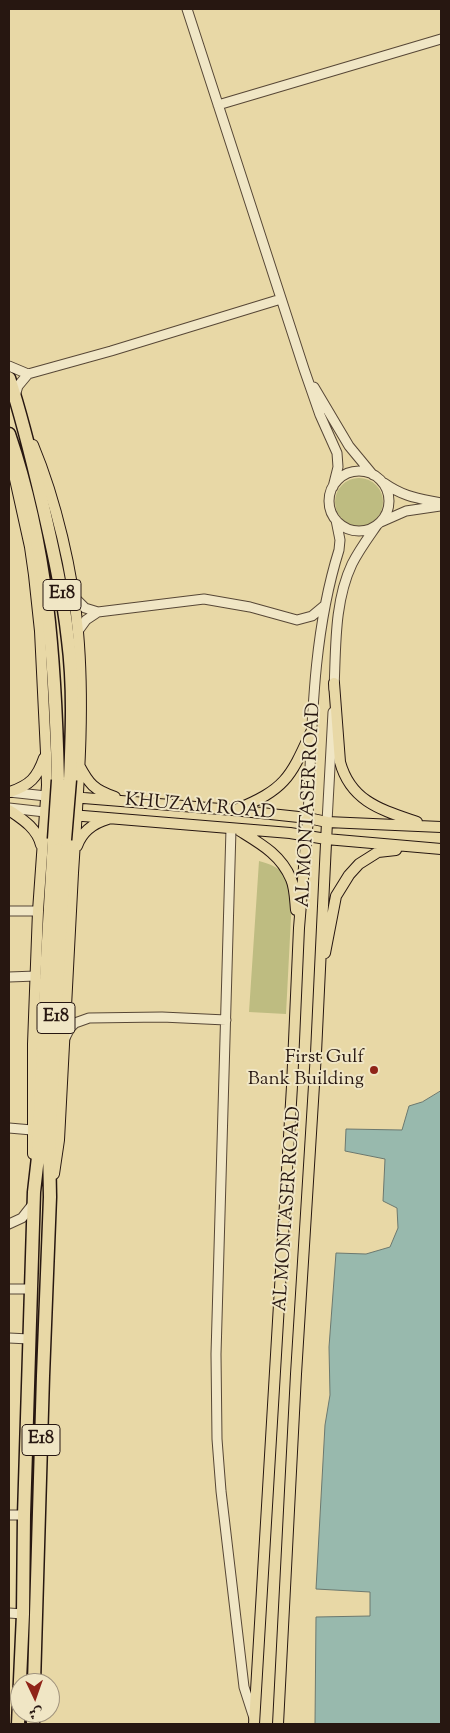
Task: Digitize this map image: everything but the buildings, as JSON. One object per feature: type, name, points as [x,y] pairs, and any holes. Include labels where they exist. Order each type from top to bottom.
[{"type":"highway","name":"E18","points":[[9,378],[20,414],[56,563],[71,673],[72,729],[64,780],[60,840],[49,1146],[50,1197],[34,1673]]},
{"type":"highway","name":"E18","points":[[9,434],[31,508],[42,563],[49,612],[64,780]]},
{"type":"highway","name":"E18","points":[[18,1724],[23,1614],[33,1198],[38,1157],[47,958],[60,840]]},
{"type":"main road","points":[[20,414],[36,452],[57,518],[69,566],[78,632],[81,683],[78,798],[59,1140],[50,1197]]},
{"type":"main road","points":[[9,452],[30,547],[37,601],[46,753],[46,796],[38,911],[33,1044],[33,1198]]},
{"type":"main road","points":[[334,683],[340,762],[350,786],[362,799],[378,808],[427,826]]},
{"type":"main road","points":[[234,810],[267,795],[287,780],[295,768],[312,730]]},
{"type":"main road","points":[[9,792],[24,787],[31,782],[37,775],[46,753]]},
{"type":"main road","points":[[79,764],[94,788],[127,802]]},
{"type":"main road","name":"KHUZAM ROAD","points":[[46,796],[234,810],[308,818],[327,822],[441,827]]},
{"type":"main road","points":[[9,809],[36,832],[42,850]]},
{"type":"main road","name":"KHUZAM ROAD","points":[[45,812],[441,849]]},
{"type":"main road","points":[[74,854],[78,842],[91,827],[106,820],[119,818]]},
{"type":"main road","name":"AL MONTASER ROAD","points":[[254,1722],[292,1086],[299,928],[308,818]]},
{"type":"main road","name":"AL MONTASER ROAD","points":[[278,1724],[296,1374],[316,1053],[327,822]]},
{"type":"main road","points":[[234,829],[264,846],[281,860],[292,880],[299,928]]},
{"type":"main road","points":[[318,989],[336,896],[349,875],[359,864],[378,852],[420,847]]},
{"type":"street","points":[[187,9],[304,369],[336,453],[338,467],[330,496],[332,513],[336,520],[344,527],[362,531],[371,529],[406,511],[441,505]]},
{"type":"street","points":[[218,105],[441,38]]},
{"type":"street","points":[[15,396],[18,386],[28,374],[282,299]]},
{"type":"street","points":[[9,366],[28,374]]},
{"type":"street","points":[[304,369],[349,446],[386,488],[389,507],[379,524]]},
{"type":"street","points":[[333,487],[346,475],[364,472],[408,497],[441,505]]},
{"type":"street","name":"AL MONTASER ROAD","points":[[308,818],[312,730],[321,628],[324,605],[340,540],[336,520]]},
{"type":"street","name":"AL MONTASER ROAD","points":[[327,822],[340,602],[351,566],[360,549],[379,524]]},
{"type":"street","points":[[73,596],[85,608],[98,612],[204,598],[241,605],[297,620],[312,616],[324,605]]},
{"type":"street","points":[[78,632],[86,620],[98,612]]},
{"type":"street","points":[[9,792],[46,796]]},
{"type":"street","points":[[9,809],[45,812]]},
{"type":"street","points":[[234,829],[216,1346],[217,1439],[221,1491],[244,1687],[254,1722]]},
{"type":"street","points":[[9,911],[38,911]]},
{"type":"street","points":[[9,977],[36,976]]},
{"type":"street","points":[[64,1041],[70,1028],[88,1018],[162,1017],[226,1020]]},
{"type":"street","points":[[9,1128],[32,1130]]},
{"type":"street","points":[[12,1223],[26,1214],[33,1198]]},
{"type":"street","points":[[12,1223],[26,1228],[32,1235]]},
{"type":"street","points":[[9,1289],[31,1290]]},
{"type":"street","points":[[9,1338],[29,1338]]},
{"type":"street","points":[[9,1515],[24,1515]]},
{"type":"street","points":[[9,1613],[23,1614]]},
{"type":"shaded area","points":[[359,478],[368,480],[376,485],[381,493],[383,502],[381,511],[376,519],[368,524],[359,526],[350,524],[342,519],[337,511],[335,502],[337,493],[342,485],[350,480]]},
{"type":"shaded area","points":[[259,861],[274,866],[283,873],[292,898],[286,1014],[249,1012]]},
{"type":"water","points":[[441,1091],[441,1724],[315,1724],[316,1617],[370,1616],[370,1592],[316,1589],[325,1425],[330,1395],[329,1347],[336,1253],[366,1254],[390,1247],[398,1228],[397,1208],[383,1201],[385,1159],[345,1151],[346,1129],[402,1130],[409,1106],[422,1102]]},
{"type":"place","name":"First Gulf Bank Building","points":[[374,1070]]}]
